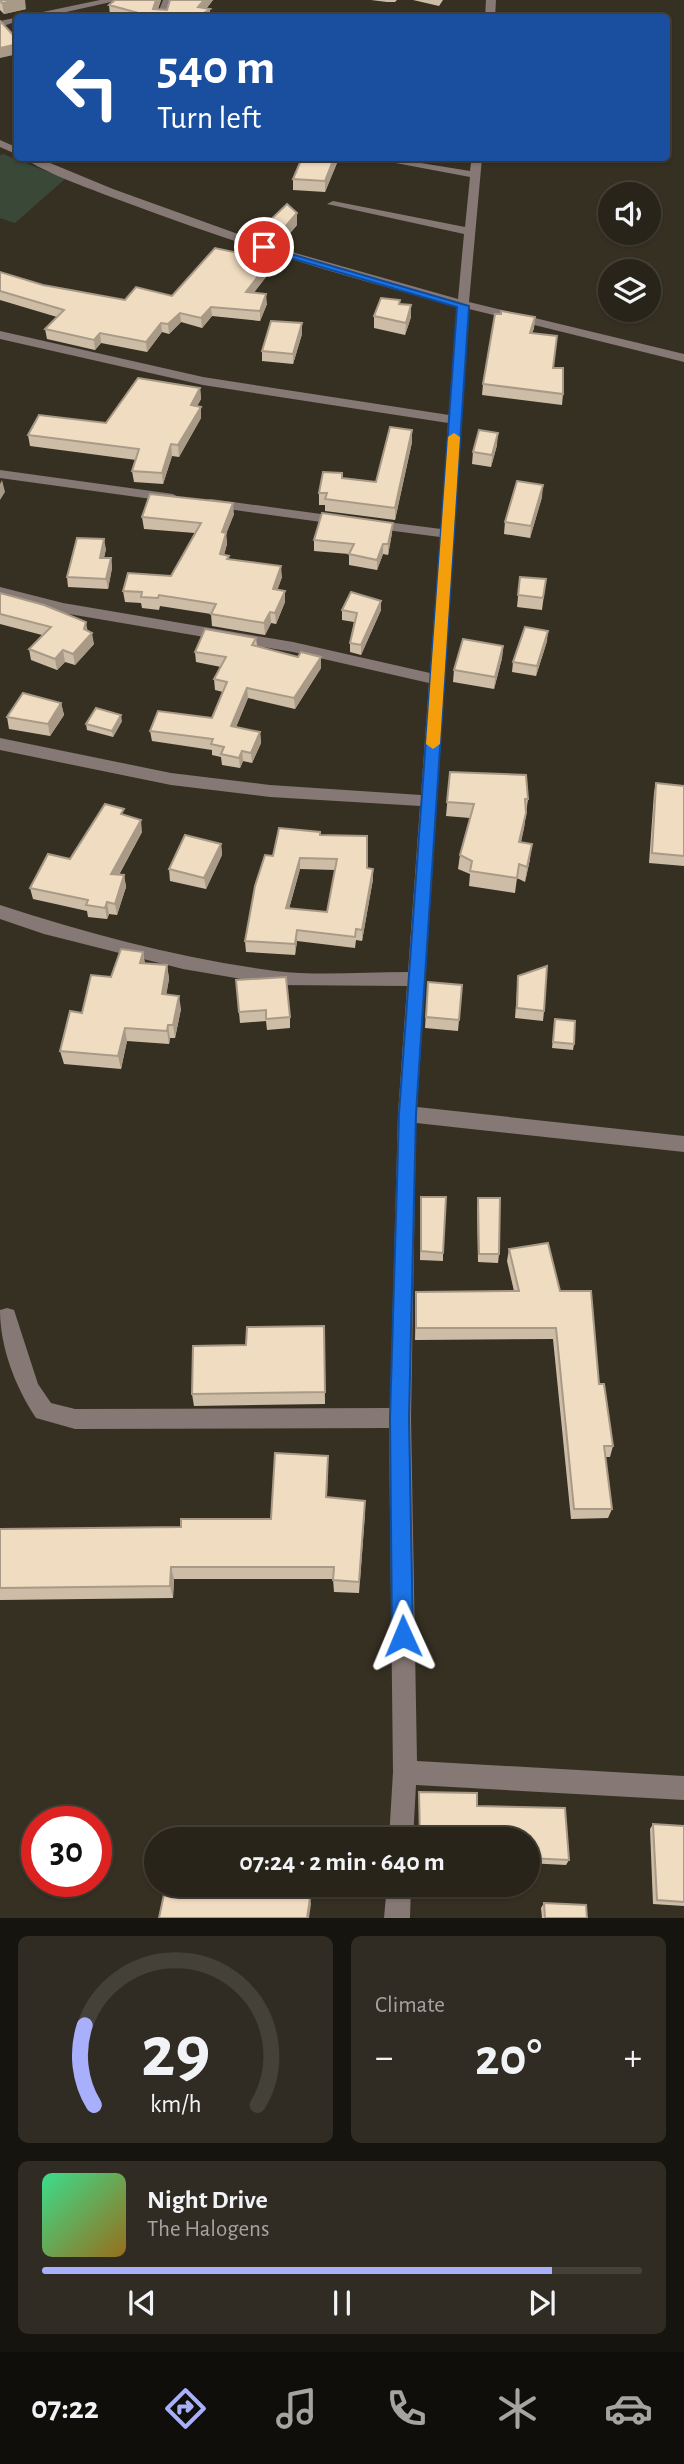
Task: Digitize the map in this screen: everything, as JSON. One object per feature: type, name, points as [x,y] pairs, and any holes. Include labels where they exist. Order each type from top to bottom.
[{"type":"street","points":[[40,14],[115,0]]},
{"type":"street","points":[[43,161],[215,231],[312,263],[463,306],[517,316],[684,358]]},
{"type":"street","points":[[392,161],[410,164],[476,164]]},
{"type":"street","points":[[410,164],[421,161]]},
{"type":"street","points":[[458,161],[476,164]]},
{"type":"street","points":[[402,1827],[405,1772],[400,1418],[407,1114],[463,306],[476,164]]},
{"type":"street","points":[[333,204],[470,232]]},
{"type":"street","points":[[0,335],[203,381],[456,420]]},
{"type":"street","points":[[0,474],[447,534]]},
{"type":"street","points":[[0,592],[63,608],[293,647],[438,680]]},
{"type":"street","points":[[0,744],[171,779],[270,791],[429,801]]},
{"type":"street","points":[[0,912],[44,927],[183,962],[277,978],[417,979]]},
{"type":"street","points":[[407,1114],[684,1144]]},
{"type":"street","points":[[7,1317],[29,1389],[44,1411],[75,1419],[400,1418]]},
{"type":"street","points":[[405,1772],[684,1788]]},
{"type":"street","points":[[397,1918],[398,1897]]},
{"type":"green space","points":[[0,155],[48,172],[60,172],[66,178],[15,223],[0,218]]},
{"type":"building","points":[[115,0],[156,0],[153,9],[167,10],[170,0],[204,0],[198,7],[210,9],[202,14],[142,14],[109,5]]},
{"type":"building","points":[[0,21],[14,36],[14,45],[0,48]]},
{"type":"building","points":[[301,161],[333,161],[325,181],[293,179]]},
{"type":"building","points":[[287,204],[297,213],[279,234],[262,228]]},
{"type":"building","points":[[252,240],[270,246],[254,265],[265,267],[246,292],[266,294],[260,311],[211,307],[201,318],[180,313],[168,324],[161,323],[146,342],[100,333],[94,340],[45,329],[64,310],[0,291],[0,272],[43,285],[125,300],[136,287],[172,296],[215,248],[238,253]]},
{"type":"building","points":[[381,298],[400,300],[399,304],[411,305],[406,323],[374,316]]},
{"type":"building","points":[[501,311],[535,317],[530,333],[557,336],[553,368],[563,368],[563,394],[483,384],[495,314],[501,314]]},
{"type":"building","points":[[271,321],[302,323],[293,354],[262,351]]},
{"type":"building","points":[[138,378],[200,388],[191,405],[201,407],[178,445],[171,444],[162,473],[132,471],[139,449],[28,435],[39,415],[106,423]]},
{"type":"building","points":[[390,427],[412,430],[395,508],[325,499],[327,493],[319,493],[323,472],[342,473],[342,478],[376,482]]},
{"type":"building","points":[[479,430],[498,433],[492,455],[473,452]]},
{"type":"building","points":[[517,481],[543,485],[531,526],[505,522]]},
{"type":"building","points":[[150,494],[233,503],[222,532],[226,533],[220,554],[229,556],[227,559],[281,566],[273,589],[285,591],[275,613],[270,612],[264,623],[211,614],[216,604],[159,595],[158,598],[141,597],[142,592],[123,591],[128,573],[171,576],[201,523],[142,517]]},
{"type":"building","points":[[322,513],[393,523],[388,544],[383,544],[377,560],[349,554],[354,544],[314,540]]},
{"type":"building","points":[[77,538],[104,539],[100,558],[111,558],[106,579],[67,577]]},
{"type":"building","points":[[520,577],[546,579],[543,598],[518,595]]},
{"type":"building","points":[[351,592],[381,601],[361,645],[350,643],[357,613],[342,610]]},
{"type":"building","points":[[0,593],[44,605],[86,622],[84,629],[92,633],[73,654],[63,650],[55,659],[29,649],[51,627],[0,614]]},
{"type":"building","points":[[525,627],[548,631],[537,666],[513,662]]},
{"type":"building","points":[[205,629],[256,638],[252,645],[298,657],[301,652],[321,657],[294,698],[247,688],[231,726],[260,732],[251,753],[242,751],[239,758],[221,754],[224,747],[211,744],[213,739],[150,731],[158,711],[212,718],[227,682],[214,679],[226,657],[195,652]]},
{"type":"building","points":[[463,639],[503,646],[495,677],[454,670]]},
{"type":"building","points":[[23,693],[61,703],[48,724],[7,717]]},
{"type":"building","points":[[96,708],[121,715],[112,731],[86,724]]},
{"type":"building","points":[[450,772],[526,775],[528,799],[525,799],[526,813],[519,842],[532,844],[527,867],[519,864],[517,878],[470,871],[472,861],[460,855],[474,804],[447,802]]},
{"type":"building","points":[[656,783],[684,786],[684,856],[652,853]]},
{"type":"building","points":[[105,804],[124,809],[121,814],[141,820],[111,874],[124,875],[115,904],[107,902],[105,908],[86,905],[88,900],[30,888],[48,854],[70,859]]},
{"type":"building","points":[[279,828],[320,832],[320,835],[367,836],[367,868],[373,869],[362,930],[356,929],[355,937],[297,930],[295,944],[245,941],[255,886],[265,855],[273,856]],"holes":[[[300,858],[337,859],[327,912],[286,908]]]},
{"type":"building","points":[[185,835],[221,844],[204,878],[169,869]]},
{"type":"building","points":[[121,949],[143,952],[140,963],[167,965],[162,994],[179,996],[173,1025],[168,1025],[167,1031],[125,1028],[118,1056],[60,1051],[70,1011],[82,1013],[91,975],[111,977]]},
{"type":"building","points":[[547,966],[544,1011],[517,1008],[518,976]]},
{"type":"building","points":[[286,977],[290,1017],[266,1019],[266,1010],[239,1012],[236,980]]},
{"type":"building","points":[[428,982],[462,985],[459,1020],[426,1017]]},
{"type":"building","points":[[555,1019],[575,1021],[574,1044],[553,1042]]},
{"type":"building","points":[[421,1197],[446,1197],[443,1253],[421,1251]]},
{"type":"building","points":[[478,1198],[500,1198],[499,1254],[479,1254]]},
{"type":"building","points":[[548,1243],[560,1291],[591,1291],[599,1384],[604,1384],[613,1446],[604,1446],[612,1509],[574,1509],[556,1328],[416,1328],[416,1292],[519,1291],[509,1249]]},
{"type":"building","points":[[324,1326],[325,1392],[192,1394],[193,1346],[246,1345],[247,1327]]},
{"type":"building","points":[[275,1453],[328,1456],[326,1497],[365,1501],[359,1582],[333,1580],[334,1567],[171,1567],[170,1586],[0,1588],[0,1529],[181,1527],[181,1519],[271,1519]]},
{"type":"building","points":[[419,1792],[477,1793],[477,1806],[565,1808],[569,1860],[540,1859],[540,1827],[420,1827]]},
{"type":"building","points":[[653,1824],[684,1826],[684,1902],[657,1900]]},
{"type":"building","points":[[163,1897],[310,1898],[307,1918],[159,1918]]},
{"type":"building","points":[[544,1903],[586,1905],[587,1918],[545,1918]]},
{"type":"slow traffic","points":[[433,744],[454,437]]},
{"type":"route","points":[[264,247],[463,306],[407,1114],[400,1418],[403,1636]]}]
